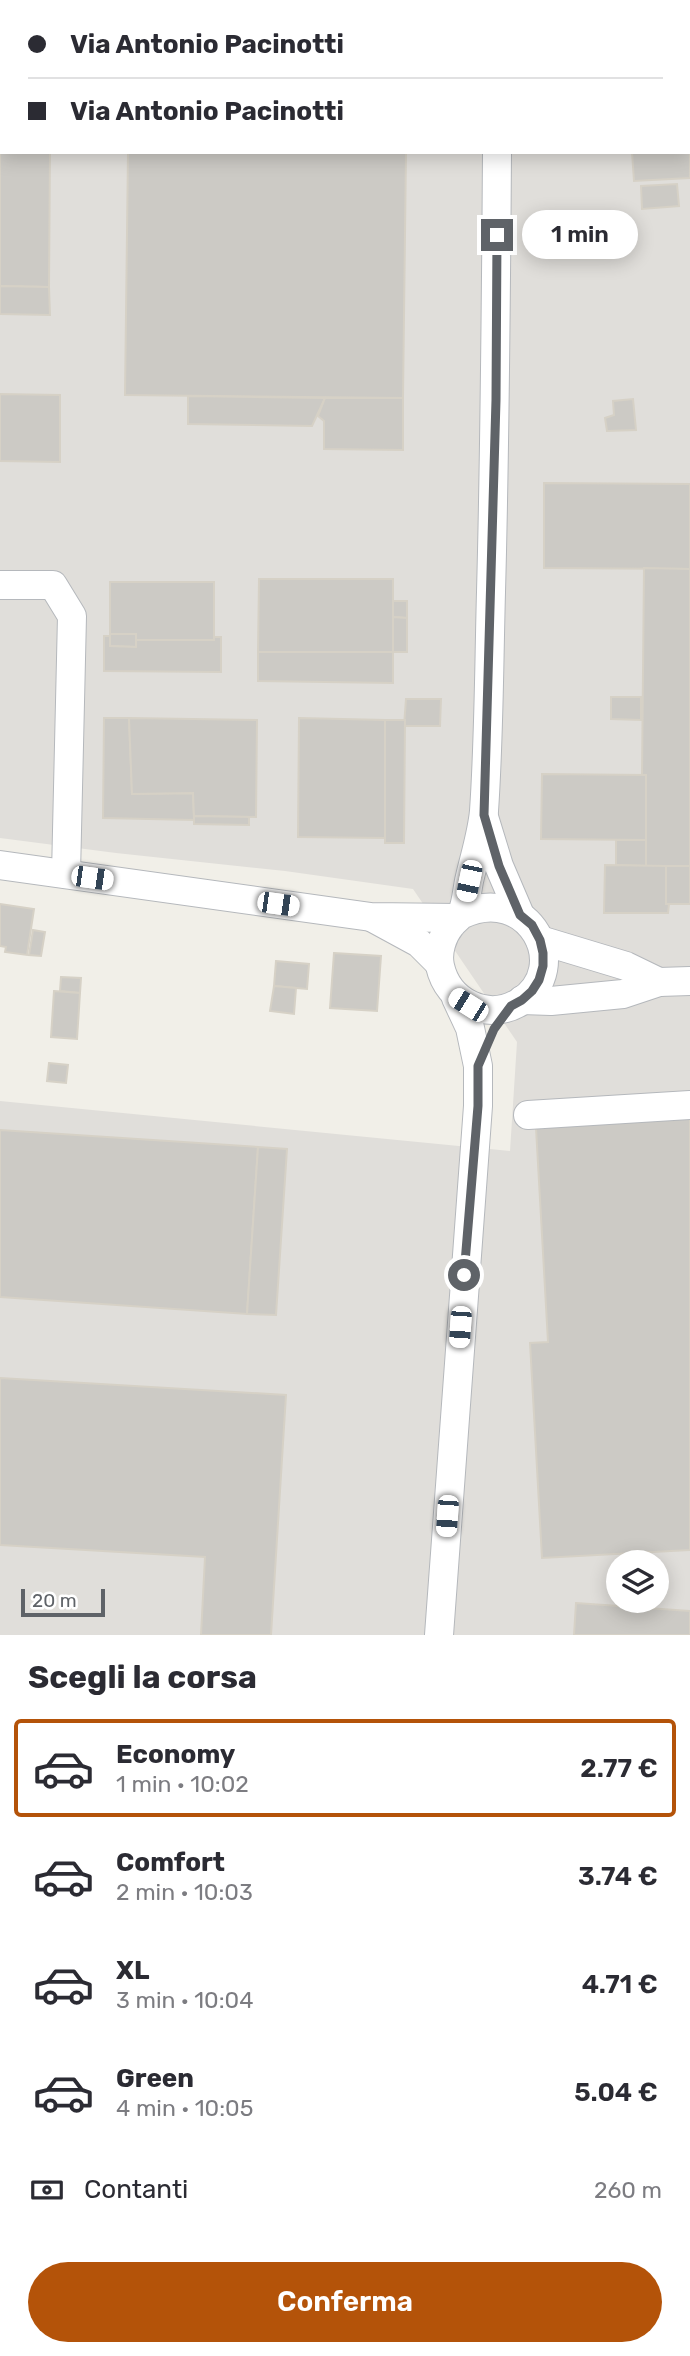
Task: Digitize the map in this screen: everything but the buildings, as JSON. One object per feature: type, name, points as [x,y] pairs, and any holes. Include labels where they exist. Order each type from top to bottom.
[{"type":"street","points":[[459,917],[484,815],[496,400],[497,154]]},
{"type":"street","points":[[0,585],[53,585],[72,616],[66,874]]},
{"type":"street","points":[[484,815],[499,866],[520,915]]},
{"type":"street","points":[[0,865],[371,917],[459,917]]},
{"type":"street","points":[[439,1635],[468,1211],[478,1106],[478,1066],[470,1028],[456,998],[444,982],[439,963],[440,946],[446,931],[459,917],[475,908],[506,908],[532,925],[540,940],[543,966],[532,991],[516,1003],[494,1029],[478,1066]]},
{"type":"street","points":[[371,917],[419,943],[439,963]]},
{"type":"street","points":[[540,940],[626,966],[659,982]]},
{"type":"street","points":[[456,998],[482,1010],[497,1010],[516,1003],[623,994],[659,982],[690,981]]},
{"type":"street","points":[[528,1115],[690,1105]]},
{"type":"shaded area","points":[[0,154],[690,154],[690,1635],[0,1635],[0,1101],[510,1151],[517,1042],[413,889],[285,871],[0,838]]},
{"type":"route","points":[[464,1275],[478,1106],[478,1066],[494,1029],[511,1006],[532,991],[543,966],[540,940],[532,925],[520,915],[499,866],[484,815],[496,400],[497,235]]}]
